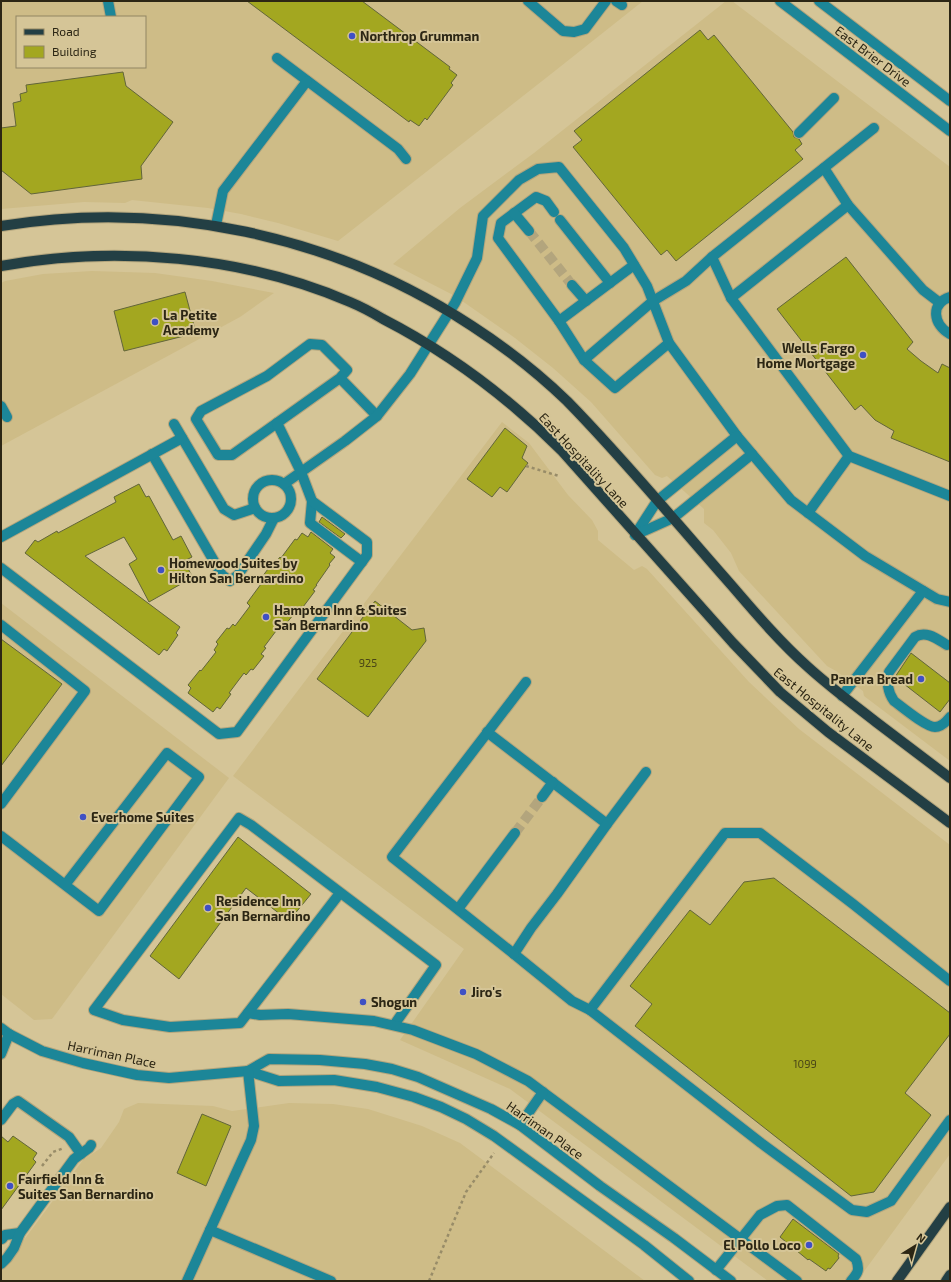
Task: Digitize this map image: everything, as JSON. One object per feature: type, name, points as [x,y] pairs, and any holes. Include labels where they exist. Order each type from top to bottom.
[{"type":"main road","name":"East Hospitality Lane","points":[[1,226],[56,219],[102,217],[143,218],[216,226],[312,248],[366,268],[450,312],[491,339],[532,369],[554,389],[595,430],[782,642],[808,667],[842,696],[950,778]]},
{"type":"main road","name":"East Hospitality Lane","points":[[1,266],[24,261],[61,257],[104,256],[178,259],[215,264],[257,272],[303,284],[351,302],[429,344],[466,368],[504,397],[541,430],[562,451],[733,644],[780,692],[828,732],[950,823]]},
{"type":"main road","points":[[897,1281],[950,1207]]},
{"type":"main road","points":[[946,1281],[950,1275]]},
{"type":"street","points":[[108,1],[111,16]]},
{"type":"street","points":[[528,1],[563,31],[574,32],[585,29],[606,1]]},
{"type":"street","name":"East Brier Drive","points":[[780,1],[950,131]]},
{"type":"street","name":"East Brier Drive","points":[[819,1],[950,101]]},
{"type":"street","points":[[277,58],[398,149],[406,159]]},
{"type":"street","points":[[216,226],[223,191],[307,81]]},
{"type":"street","points":[[799,133],[834,98]]},
{"type":"street","points":[[584,360],[652,301],[686,281],[712,257],[874,128]]},
{"type":"street","points":[[284,484],[345,441],[377,416],[410,374],[450,312],[477,258],[482,216],[519,180],[538,169],[559,167],[624,248],[647,286],[669,343],[737,436],[791,500],[865,556],[937,599],[950,602]]},
{"type":"street","points":[[824,168],[848,205],[923,290],[940,303]]},
{"type":"street","points":[[610,283],[546,201],[536,197],[501,223],[498,238],[560,321],[584,360],[615,388],[669,343]]},
{"type":"street","points":[[731,298],[848,205]]},
{"type":"street","points":[[514,213],[528,231]]},
{"type":"street","points":[[712,257],[731,298],[849,456],[950,496]]},
{"type":"street","points":[[560,321],[634,265]]},
{"type":"street","points":[[572,285],[586,301]]},
{"type":"street","points":[[950,297],[946,298],[940,303],[936,318],[938,325],[950,334]]},
{"type":"street","points":[[310,344],[322,345],[347,370],[340,378],[232,455],[218,455],[196,418],[201,411],[266,376],[310,344]]},
{"type":"street","points":[[340,378],[377,416]]},
{"type":"street","points":[[1,406],[6,417]]},
{"type":"street","points":[[277,423],[301,472],[312,501],[310,523],[362,562]]},
{"type":"street","points":[[174,424],[224,509],[234,515],[255,508]]},
{"type":"street","points":[[636,534],[657,501],[737,436]]},
{"type":"street","points":[[1,537],[182,438]]},
{"type":"street","points":[[152,454],[222,575],[230,581],[238,575],[266,534],[274,518]]},
{"type":"street","points":[[636,534],[673,518],[752,454]]},
{"type":"street","points":[[808,513],[849,456]]},
{"type":"street","points":[[270,480],[277,480],[284,484],[289,490],[291,497],[287,511],[281,516],[274,518],[260,514],[255,508],[253,501],[254,493],[257,487],[263,482],[270,480]]},
{"type":"street","points":[[1,568],[219,734],[237,732],[367,555],[367,542],[312,501]]},
{"type":"street","points":[[842,696],[923,591]]},
{"type":"street","points":[[1,625],[85,690],[1,804]]},
{"type":"street","points":[[949,645],[930,635],[924,634],[915,637],[889,672],[888,684],[891,697],[894,701],[928,726],[941,726],[950,717]]},
{"type":"street","points":[[526,682],[392,857],[572,1001],[590,1010],[761,1143],[852,1210],[867,1212],[891,1201],[950,1120]]},
{"type":"street","points":[[487,732],[607,824]]},
{"type":"street","points":[[1,836],[65,885],[99,911],[199,777],[167,753],[65,885]]},
{"type":"street","points":[[514,954],[646,772]]},
{"type":"street","points":[[542,797],[553,782]]},
{"type":"street","points":[[340,893],[240,1023],[170,1027],[123,1020],[94,1010],[239,818],[251,826],[436,965],[394,1025]]},
{"type":"street","points":[[458,909],[515,833]]},
{"type":"street","points":[[590,1010],[725,834],[760,833],[950,981]]},
{"type":"street","points":[[248,1013],[260,1015],[288,1014],[374,1021],[413,1030],[476,1054],[519,1075],[797,1281]]},
{"type":"street","points":[[1,1054],[5,1031]]},
{"type":"street","name":"Harriman Place","points":[[5,1031],[42,1050],[83,1063],[137,1076],[169,1078],[248,1071],[279,1080],[334,1080],[378,1087],[414,1096],[441,1106],[494,1136],[637,1241],[687,1280]]},
{"type":"street","name":"Harriman Place","points":[[248,1071],[269,1059],[320,1060],[365,1064],[392,1069],[418,1077],[461,1095],[520,1125],[600,1186],[730,1281]]},
{"type":"street","points":[[187,1281],[251,1140],[254,1126],[248,1071]]},
{"type":"street","points":[[520,1125],[543,1092]]},
{"type":"street","points":[[1,1120],[13,1104],[18,1101],[69,1137],[81,1154]]},
{"type":"street","points":[[1,1264],[14,1248],[20,1233],[74,1158],[91,1145]]},
{"type":"street","points":[[716,1270],[760,1214],[777,1206],[787,1205],[856,1259],[858,1272],[851,1281]]},
{"type":"street","points":[[210,1230],[331,1281]]},
{"type":"street","points":[[2,1239],[5,1235],[20,1233]]},
{"type":"path","points":[[526,466],[559,476]]},
{"type":"path","points":[[42,1166],[52,1152],[74,1144]]},
{"type":"path","points":[[429,1281],[466,1192],[494,1154]]},
{"type":"shaded area","points":[[1,1],[643,1],[338,241],[278,223],[208,208],[132,200],[125,203],[84,202],[1,209]]},
{"type":"shaded area","points":[[726,1],[732,1],[950,167],[950,761],[864,696],[863,691],[827,666],[739,571],[731,553],[713,530],[704,523],[704,509],[667,476],[662,478],[655,475],[591,402],[553,368],[515,338],[455,296],[393,264],[460,208],[534,153]]},
{"type":"shaded area","points":[[92,271],[155,273],[212,281],[274,293],[240,317],[1,446],[1,283],[43,274]]},
{"type":"shaded area","points":[[502,422],[529,443],[568,495],[592,520],[598,531],[598,540],[634,570],[642,566],[647,569],[749,682],[799,729],[950,845],[950,1154],[857,1281],[768,1281],[510,1089],[400,1040],[464,949],[233,776]]},
{"type":"shaded area","points":[[1,603],[229,778],[52,1019],[34,1020],[1,994]]},
{"type":"shaded area","points":[[138,1103],[213,1106],[232,1111],[289,1103],[333,1104],[368,1109],[422,1126],[460,1143],[645,1281],[1,1281],[1,1271],[83,1160],[101,1148],[119,1122],[124,1109]]},
{"type":"building","name":"Northrop Grumman","points":[[247,1],[362,1],[450,67],[449,69],[457,75],[451,83],[453,85],[427,120],[425,118],[419,126],[410,120],[409,122]]},
{"type":"building","points":[[700,30],[708,40],[714,35],[793,132],[794,137],[799,139],[802,144],[795,150],[803,159],[676,261],[667,250],[661,255],[573,147],[582,140],[574,131]]},
{"type":"building","points":[[123,72],[126,86],[173,122],[141,166],[142,179],[31,194],[1,170],[1,128],[16,126],[13,103],[21,101],[20,94],[27,92],[26,85]]},
{"type":"building","name":"Wells Fargo Home Mortgage","points":[[846,257],[913,342],[907,349],[938,373],[942,364],[950,368],[950,462],[891,438],[894,431],[875,420],[861,405],[855,410],[777,309]]},
{"type":"building","name":"La Petite Academy","points":[[185,292],[196,333],[124,351],[114,311]]},
{"type":"building","points":[[505,428],[527,446],[522,458],[528,463],[507,492],[500,487],[492,497],[467,479]]},
{"type":"building","name":"Homewood Suites by Hilton San Bernardino","points":[[139,484],[146,497],[149,496],[173,540],[181,536],[192,557],[184,561],[192,576],[149,602],[129,564],[137,559],[124,537],[85,556],[180,627],[176,633],[178,635],[167,651],[164,649],[159,655],[25,553],[35,540],[38,542],[57,531],[58,533],[116,502],[114,497]]},
{"type":"building","points":[[322,517],[345,534],[341,538],[319,522]]},
{"type":"building","name":"Hampton Inn & Suites San Bernardino","points":[[311,532],[333,549],[330,553],[335,557],[313,590],[315,591],[303,607],[301,606],[298,611],[297,610],[282,629],[279,627],[264,647],[266,648],[261,654],[264,656],[253,670],[251,669],[246,675],[244,673],[229,693],[231,694],[220,709],[217,707],[213,712],[188,693],[191,688],[188,685],[216,652],[214,650],[218,644],[216,642],[227,628],[229,629],[233,624],[235,626],[250,606],[247,603],[261,584],[262,577],[274,561],[276,562],[280,557],[281,558],[295,539],[297,540],[302,533],[308,537]]},
{"type":"building","points":[[375,601],[412,630],[424,628],[426,641],[368,717],[317,679]]},
{"type":"building","points":[[1,639],[62,684],[1,766]]},
{"type":"building","name":"Panera Bread","points":[[911,653],[950,683],[950,699],[940,712],[895,677]]},
{"type":"building","name":"Residence Inn San Bernardino","points":[[238,837],[311,894],[289,921],[246,888],[179,979],[150,956]]},
{"type":"building","points":[[774,878],[950,1013],[950,1034],[905,1093],[931,1115],[874,1192],[851,1196],[635,1026],[652,1004],[630,986],[690,910],[710,925],[744,882]]},
{"type":"building","points":[[202,1114],[231,1126],[206,1186],[177,1173]]},
{"type":"building","name":"Fairfield Inn & Suites San Bernardino","points":[[1,1136],[8,1142],[13,1136],[37,1153],[33,1159],[36,1162],[1,1210]]},
{"type":"building","name":"El Pollo Loco","points":[[793,1219],[839,1254],[839,1258],[830,1269],[828,1268],[826,1271],[809,1259],[808,1260],[780,1237]]},
{"type":"tunnel","points":[[529,231],[572,285]]},
{"type":"tunnel","points":[[515,833],[542,797]]},
{"type":"place","name":"Northrop Grumman","points":[[352,36]]},
{"type":"place","name":"La Petite Academy","points":[[155,322]]},
{"type":"place","name":"Wells Fargo Home Mortgage","points":[[863,355]]},
{"type":"place","name":"Homewood Suites by Hilton San Bernardino","points":[[161,570]]},
{"type":"place","name":"Hampton Inn & Suites San Bernardino","points":[[266,617]]},
{"type":"place","name":"Panera Bread","points":[[921,679]]},
{"type":"place","name":"Everhome Suites","points":[[83,817]]},
{"type":"place","name":"Residence Inn San Bernardino","points":[[208,908]]},
{"type":"place","name":"Jiro's","points":[[463,992]]},
{"type":"place","name":"Shogun","points":[[363,1002]]},
{"type":"place","name":"Fairfield Inn & Suites San Bernardino","points":[[10,1186]]},
{"type":"place","name":"El Pollo Loco","points":[[809,1245]]}]
